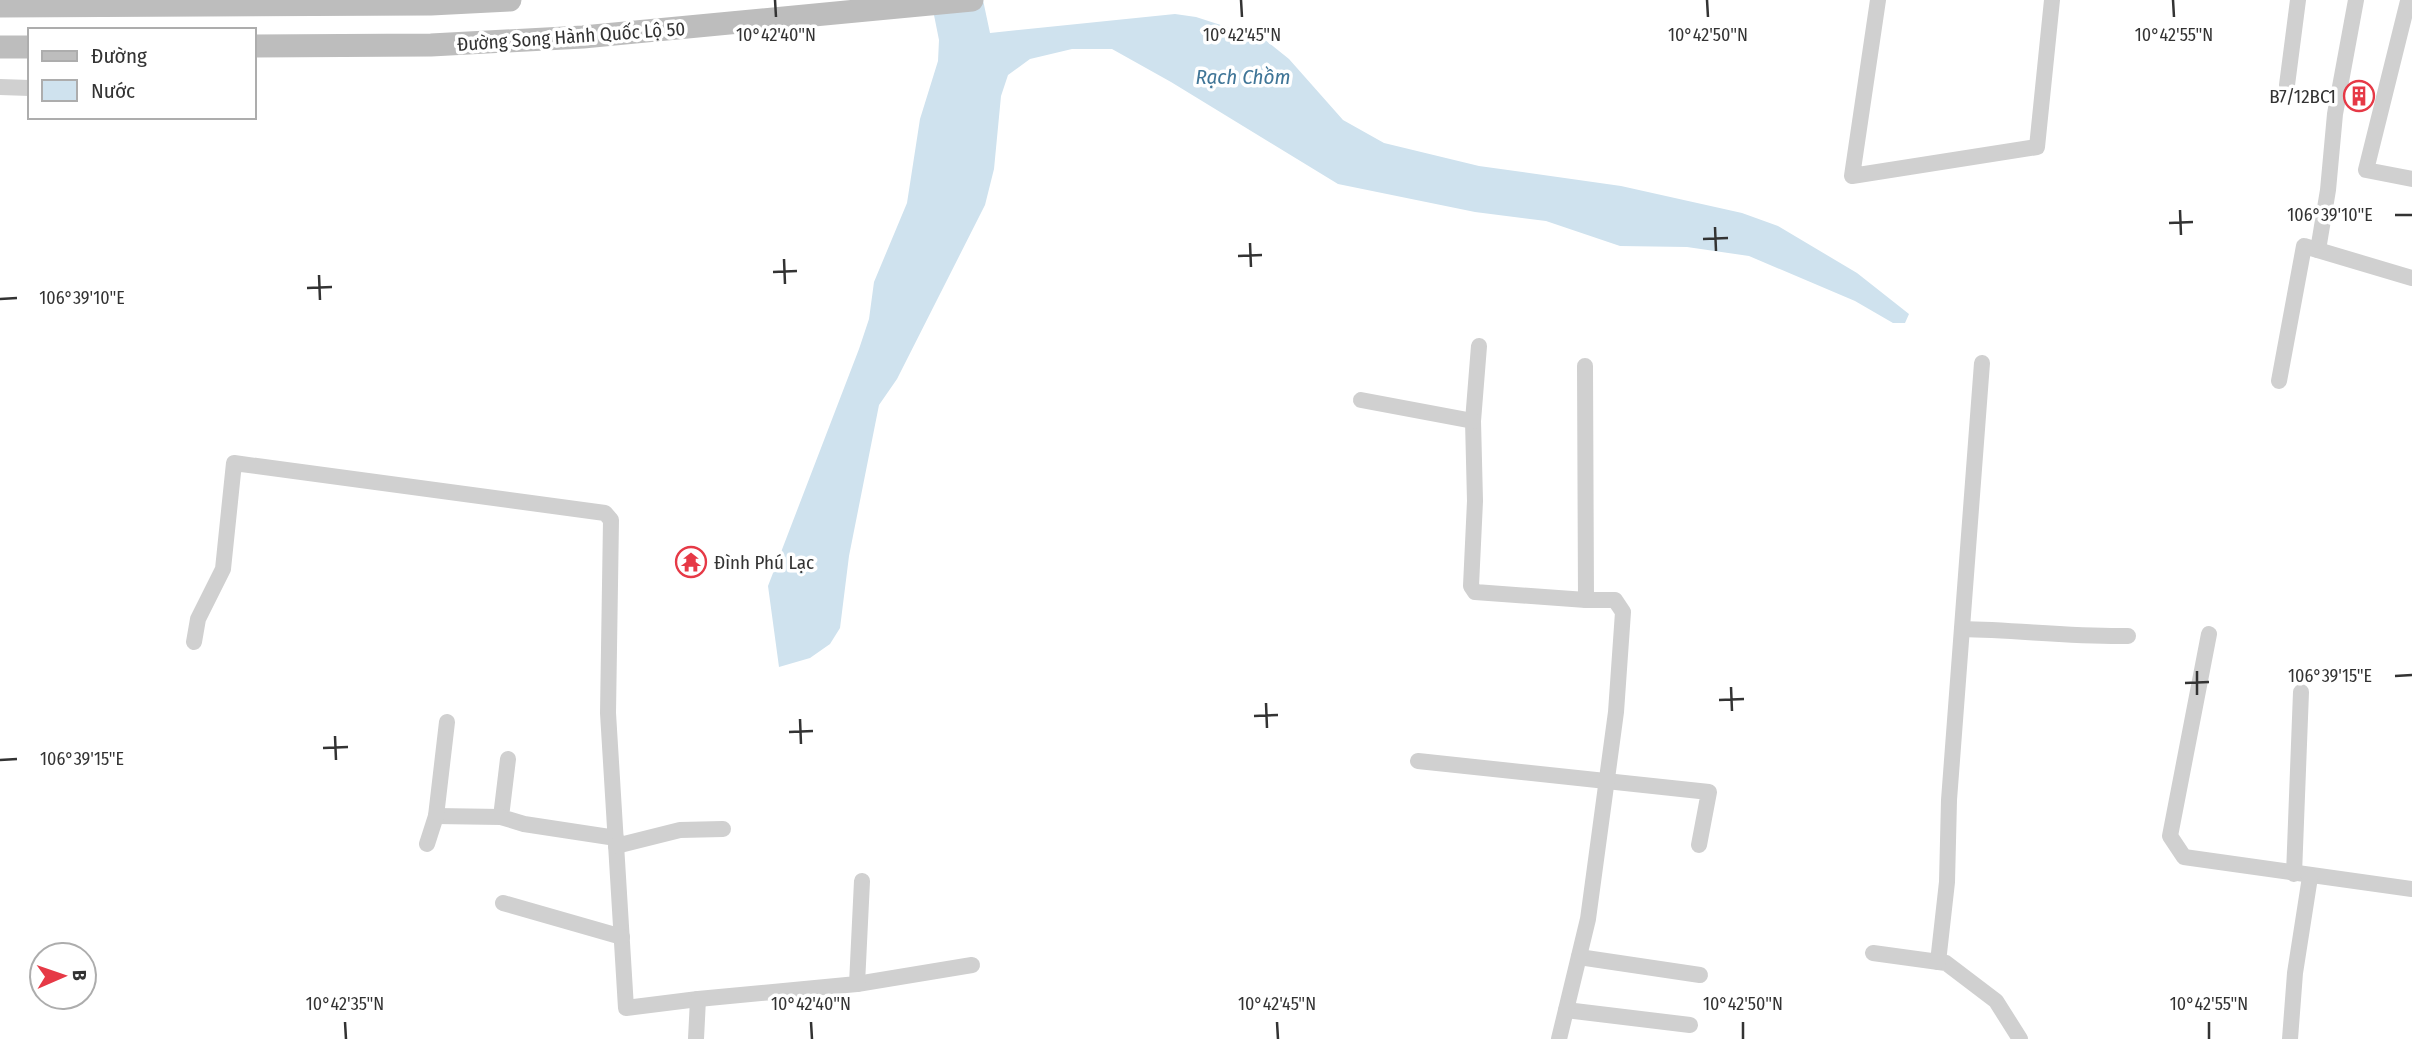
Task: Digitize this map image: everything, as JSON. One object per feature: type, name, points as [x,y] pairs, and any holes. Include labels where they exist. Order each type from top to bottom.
[{"type":"main road","name":"Đường Song Hành Quốc Lộ 50","points":[[0,6],[430,4],[510,0]]},
{"type":"main road","name":"Đường Song Hành Quốc Lộ 50","points":[[256,46],[431,45],[545,40],[972,0]]},
{"type":"main road","points":[[0,47],[28,47]]},
{"type":"street","points":[[1878,0],[1852,176],[2037,147],[2052,0]]},
{"type":"street","points":[[2287,85],[2298,0]]},
{"type":"street","points":[[2318,250],[2328,190],[2334,114],[2356,0]]},
{"type":"street","points":[[2409,1],[2366,170],[2412,179]]},
{"type":"street","points":[[0,87],[28,88]]},
{"type":"street","points":[[2279,381],[2304,246],[2412,278]]},
{"type":"street","points":[[1479,346],[1473,421],[1475,501],[1471,586],[1475,592],[1615,600],[1623,612],[1616,712],[1604,782],[1588,919],[1559,1039]]},
{"type":"street","points":[[1938,962],[1947,882],[1948,800],[1982,363]]},
{"type":"street","points":[[1586,366],[1586,600]]},
{"type":"street","points":[[1361,400],[1473,421]]},
{"type":"street","points":[[194,642],[198,620],[223,569],[234,463],[605,513],[611,520],[608,713],[626,1008],[857,984],[972,965]]},
{"type":"street","points":[[1962,629],[2025,630],[2072,637],[2128,636]]},
{"type":"street","points":[[2209,635],[2169,836],[2184,857],[2302,876],[2412,889]]},
{"type":"street","points":[[2290,1039],[2302,876],[2301,692]]},
{"type":"street","points":[[427,844],[436,816],[447,722]]},
{"type":"street","points":[[501,817],[508,759]]},
{"type":"street","points":[[1418,761],[1709,792],[1699,845]]},
{"type":"street","points":[[436,816],[501,817],[616,842],[680,830],[723,829]]},
{"type":"street","points":[[857,984],[862,881]]},
{"type":"street","points":[[503,903],[622,937]]},
{"type":"street","points":[[1873,953],[1946,963],[1996,1001],[2020,1039]]},
{"type":"street","points":[[1579,957],[1700,975]]},
{"type":"street","points":[[696,1039],[698,999]]},
{"type":"street","points":[[1566,1010],[1690,1024]]},
{"type":"water","name":"Rạch Chồm","points":[[931,0],[983,0],[990,33],[1175,14],[1196,17],[1264,39],[1289,59],[1343,120],[1384,143],[1479,166],[1621,186],[1742,213],[1778,226],[1857,273],[1909,314],[1905,323],[1893,323],[1855,301],[1749,256],[1687,247],[1620,246],[1546,221],[1475,212],[1338,184],[1112,49],[1072,49],[1030,59],[1008,75],[1001,96],[994,169],[985,205],[897,379],[879,405],[849,556],[840,628],[830,644],[810,658],[779,667],[768,586],[859,349],[869,319],[874,282],[907,203],[920,119],[938,61],[939,40]]},
{"type":"place","name":"B7/12BC1","points":[[2359,96]]},
{"type":"place","name":"Đình Phú Lạc","points":[[691,562]]}]
